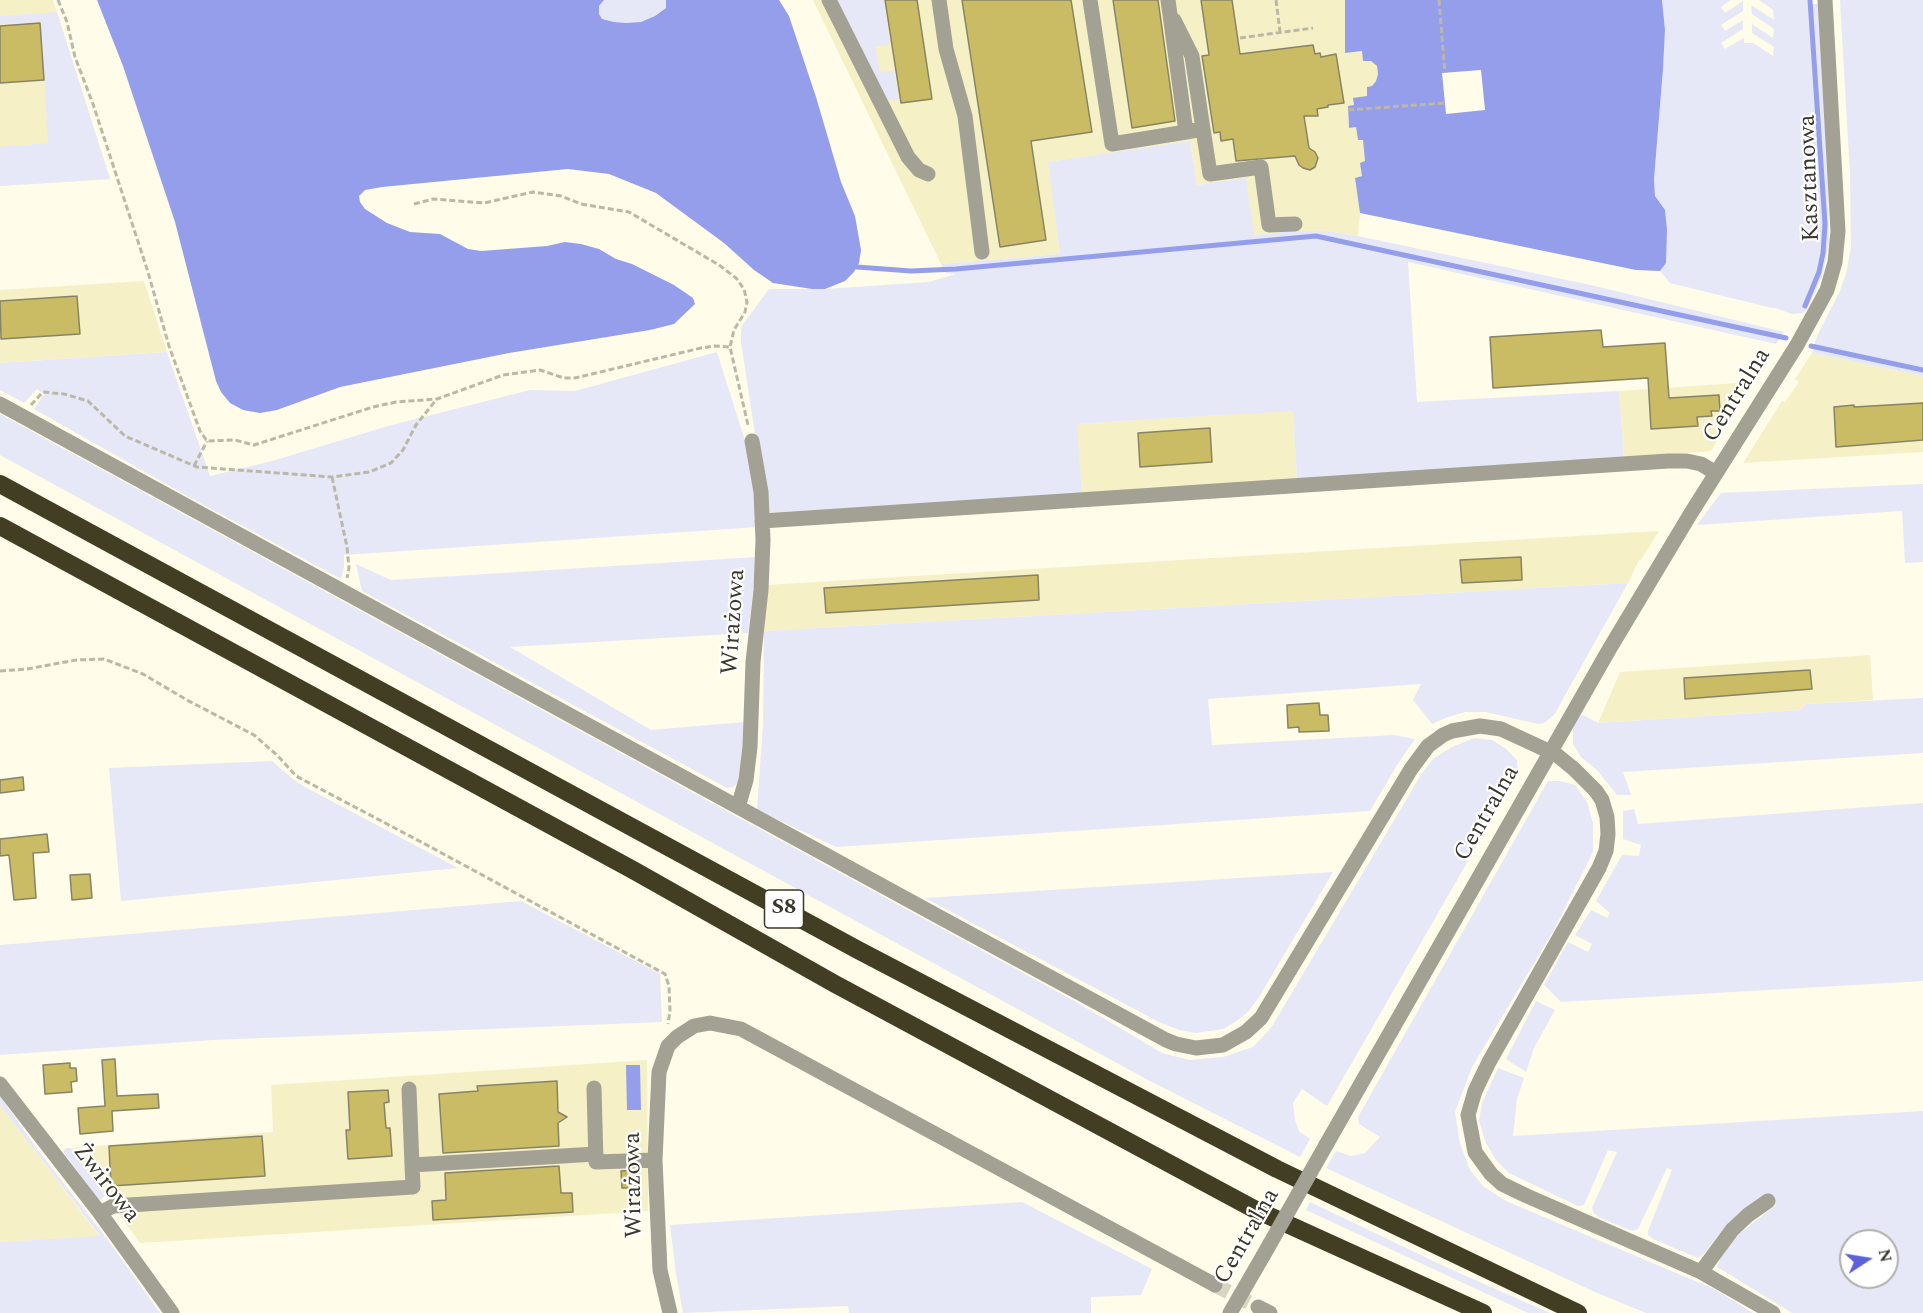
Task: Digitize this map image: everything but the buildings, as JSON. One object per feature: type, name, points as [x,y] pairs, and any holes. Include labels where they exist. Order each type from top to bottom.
[{"type":"highway","name":"S8","points":[[0,484],[900,972],[1277,1169],[1578,1313]]},
{"type":"highway","name":"S8","points":[[0,526],[633,870],[835,984],[1244,1203],[1311,1236],[1483,1313]]},
{"type":"street","points":[[829,0],[908,157],[919,170],[928,174]]},
{"type":"street","points":[[939,0],[946,49],[965,116],[982,252]]},
{"type":"street","points":[[1090,0],[1112,144],[1203,129]]},
{"type":"street","name":"Kasztanowa","points":[[1797,345],[1827,290],[1838,244],[1826,0]]},
{"type":"street","points":[[1168,5],[1186,132]]},
{"type":"street","points":[[1168,5],[1192,56],[1210,174],[1261,167],[1269,225],[1295,224]]},
{"type":"street","name":"Centralna","points":[[1230,1313],[1549,752],[1716,473],[1797,345]]},
{"type":"street","points":[[0,404],[1166,1041],[1196,1048],[1212,1047],[1232,1041],[1261,1018],[1411,769],[1428,746],[1452,731],[1471,726],[1489,726],[1511,733],[1558,756],[1588,781],[1602,800],[1607,817],[1606,851],[1599,868],[1489,1062],[1475,1091],[1468,1115],[1475,1152],[1491,1174],[1502,1184],[1701,1272],[1773,1313]]},
{"type":"street","name":"Wirażowa","points":[[738,807],[746,780],[750,747],[753,662],[761,590],[761,492],[752,441]]},
{"type":"street","points":[[762,521],[1668,461],[1701,464],[1716,473]]},
{"type":"street","points":[[663,1056],[668,1046],[677,1037],[694,1026],[710,1023],[741,1029],[1215,1285]]},
{"type":"street","name":"Wirażowa","points":[[663,1056],[658,1072],[655,1160],[660,1270],[670,1313]]},
{"type":"street","name":"Żwirowa","points":[[0,1084],[100,1213],[172,1313]]},
{"type":"street","points":[[594,1088],[597,1162],[655,1160]]},
{"type":"street","points":[[100,1213],[113,1206],[413,1187],[409,1089]]},
{"type":"street","points":[[412,1165],[596,1154]]},
{"type":"street","points":[[1701,1272],[1732,1230],[1768,1201]]},
{"type":"path","points":[[58,0],[148,272],[169,346],[200,431],[207,441]]},
{"type":"path","points":[[1276,0],[1280,32]]},
{"type":"path","points":[[1439,0],[1445,73]]},
{"type":"path","points":[[1240,38],[1313,28]]},
{"type":"path","points":[[1348,110],[1445,103]]},
{"type":"path","points":[[414,204],[433,199],[484,203],[533,192],[561,195],[581,204],[629,212],[724,269],[736,278],[744,289],[747,302],[745,312],[734,330],[730,347],[752,441]]},
{"type":"path","points":[[207,441],[235,440],[254,445],[373,407],[396,402],[437,399],[503,375],[540,370],[564,378],[575,378],[700,348],[730,347]]},
{"type":"path","points":[[23,416],[43,392],[64,394],[88,401],[126,436],[194,465],[218,470],[332,477],[369,472],[391,463],[403,450],[416,425],[437,399]]},
{"type":"path","points":[[194,465],[207,441]]},
{"type":"path","points":[[332,477],[350,568],[344,591]]},
{"type":"path","points":[[0,671],[27,669],[76,660],[104,659],[143,674],[254,735],[296,776],[664,974],[669,986],[670,1011],[663,1056]]},
{"type":"shaded area","points":[[0,0],[53,0],[110,179],[0,186]]},
{"type":"shaded area","points":[[604,0],[666,0],[667,3],[666,8],[655,16],[641,22],[626,23],[602,19],[599,6]]},
{"type":"shaded area","points":[[813,0],[1345,0],[1345,52],[1362,51],[1377,66],[1378,74],[1372,86],[1367,87],[1367,96],[1354,106],[1348,106],[1349,128],[1356,127],[1358,140],[1363,140],[1365,162],[1362,176],[1355,178],[1360,213],[1358,236],[1327,231],[1292,231],[1253,235],[1246,178],[1197,185],[1190,141],[1049,162],[1060,254],[941,264]]},
{"type":"shaded area","points":[[833,0],[884,0],[890,44],[875,47],[880,72],[894,70],[899,100],[886,100]]},
{"type":"shaded area","points":[[1662,0],[1731,0],[1721,7],[1725,13],[1743,1],[1743,11],[1721,25],[1725,31],[1743,20],[1743,29],[1721,43],[1725,49],[1744,38],[1744,43],[1753,43],[1773,56],[1774,47],[1752,33],[1752,24],[1773,38],[1774,29],[1752,14],[1751,5],[1774,20],[1773,10],[1759,0],[1812,0],[1812,4],[1818,4],[1829,243],[1822,277],[1803,313],[1792,314],[1670,283],[1660,271],[1666,263],[1654,179],[1665,30]]},
{"type":"shaded area","points":[[1840,0],[1923,0],[1923,376],[1812,353],[1817,336],[1840,291],[1851,247],[1850,174]]},
{"type":"shaded area","points":[[57,12],[110,179],[0,186],[0,147],[48,143],[41,22],[0,24],[0,16]]},
{"type":"shaded area","points":[[1190,141],[1197,185],[1246,178],[1254,235],[1292,231],[1327,231],[1358,236],[1595,286],[1784,332],[1776,344],[1408,262],[1417,402],[1619,391],[1624,458],[1297,480],[1293,411],[1185,417],[1077,424],[1082,494],[767,513],[741,342],[741,327],[769,289],[825,289],[929,282],[956,274],[945,273],[941,264],[1060,254],[1048,162]]},
{"type":"shaded area","points":[[144,281],[167,352],[0,363],[0,290]]},
{"type":"shaded area","points":[[167,352],[210,476],[272,461],[388,426],[530,390],[575,391],[717,352],[758,482],[758,527],[344,555],[341,579],[189,497],[34,409],[44,394],[37,389],[24,403],[0,390],[0,363]]},
{"type":"shaded area","points":[[1812,353],[1923,376],[1923,452],[1743,463],[1782,401],[1785,402],[1799,382],[1795,379]]},
{"type":"shaded area","points":[[1752,382],[1711,451],[1624,458],[1619,391]]},
{"type":"shaded area","points":[[1293,410],[1297,480],[1082,494],[1076,424]]},
{"type":"shaded area","points":[[0,414],[1078,1003],[1162,1053],[1190,1060],[1223,1057],[1253,1047],[1271,1028],[1422,773],[1434,758],[1474,738],[1492,740],[1505,748],[1517,760],[1518,774],[1327,1106],[1302,1089],[1293,1103],[1299,1131],[1310,1139],[1300,1157],[1148,1080],[0,455]]},
{"type":"shaded area","points":[[1923,484],[1923,562],[1905,563],[1902,511],[1697,525],[1721,493]]},
{"type":"shaded area","points":[[1659,531],[1639,560],[1628,583],[764,631],[766,585]]},
{"type":"shaded area","points":[[757,557],[748,633],[510,647],[651,730],[744,722],[743,763],[738,782],[733,787],[727,788],[362,591],[356,564],[391,580]]},
{"type":"shaded area","points":[[1628,583],[1554,715],[1544,723],[1538,724],[1486,712],[1465,712],[1432,724],[1413,700],[1421,684],[1208,699],[1212,745],[1394,735],[1415,739],[1370,811],[836,847],[757,810],[763,724],[764,631]]},
{"type":"shaded area","points":[[1870,655],[1873,700],[1806,704],[1801,710],[1598,723],[1620,672]]},
{"type":"shaded area","points":[[1923,698],[1923,753],[1623,772],[1631,795],[1617,795],[1597,770],[1581,757],[1573,744],[1573,726],[1578,717],[1583,715],[1598,723],[1801,710],[1806,704]]},
{"type":"shaded area","points":[[272,761],[305,787],[458,868],[121,901],[109,768]]},
{"type":"shaded area","points":[[1548,781],[1575,785],[1587,802],[1593,823],[1593,852],[1555,928],[1472,1067],[1455,1112],[1460,1144],[1470,1170],[1484,1187],[1506,1201],[1714,1289],[1753,1313],[1646,1313],[1595,1292],[1326,1168],[1336,1151],[1351,1156],[1365,1153],[1380,1137],[1359,1124],[1358,1117]]},
{"type":"shaded area","points":[[1923,803],[1923,981],[1561,1002],[1544,985],[1568,942],[1588,952],[1592,944],[1575,935],[1591,910],[1607,918],[1610,913],[1596,901],[1622,855],[1639,856],[1641,845],[1623,839],[1623,811],[1634,809],[1638,824]]},
{"type":"shaded area","points":[[1333,872],[1248,1012],[1223,1029],[1196,1033],[1179,1030],[1159,1022],[925,898]]},
{"type":"shaded area","points":[[521,901],[660,974],[662,1022],[213,1040],[0,1055],[0,945]]},
{"type":"shaded area","points":[[1536,1001],[1555,1010],[1534,1048],[1526,1072],[1506,1059]]},
{"type":"shaded area","points":[[647,1060],[648,1211],[140,1243],[71,1148],[273,1132],[271,1085]]},
{"type":"shaded area","points":[[1498,1068],[1524,1078],[1517,1099],[1513,1136],[1923,1111],[1923,1313],[1792,1313],[1717,1267],[1724,1250],[1735,1237],[1776,1205],[1761,1200],[1751,1204],[1724,1228],[1704,1254],[1698,1258],[1648,1235],[1672,1170],[1667,1168],[1638,1229],[1632,1231],[1600,1218],[1592,1208],[1617,1152],[1608,1150],[1584,1205],[1578,1206],[1509,1173],[1496,1160],[1486,1143],[1479,1121],[1482,1103]]},
{"type":"shaded area","points":[[0,1096],[160,1313],[0,1313],[0,1242],[100,1236],[0,1105]]},
{"type":"shaded area","points":[[0,1105],[3,1109],[100,1237],[0,1242]]},
{"type":"shaded area","points":[[71,1148],[105,1196],[99,1201],[63,1151]]},
{"type":"shaded area","points":[[1022,1202],[1152,1269],[1141,1295],[1091,1297],[1091,1313],[849,1313],[848,1306],[683,1313],[670,1225]]},
{"type":"shaded area","points":[[1310,1202],[1448,1268],[1550,1313],[1528,1313],[1306,1210]]},
{"type":"water","points":[[97,0],[604,0],[599,6],[602,19],[626,23],[641,22],[655,16],[666,8],[666,0],[779,0],[789,16],[841,182],[855,216],[861,250],[859,263],[845,281],[825,289],[773,283],[754,270],[724,243],[656,193],[609,174],[568,169],[365,190],[359,196],[365,209],[387,223],[410,232],[440,234],[468,249],[481,251],[547,246],[565,242],[581,244],[599,249],[674,285],[693,298],[695,304],[674,324],[650,330],[509,353],[340,387],[277,410],[260,413],[243,410],[230,403],[216,381],[175,222],[123,66]]},
{"type":"water","points":[[1345,0],[1662,0],[1665,30],[1654,179],[1655,196],[1665,210],[1667,230],[1666,263],[1660,271],[1636,270],[1360,213],[1355,178],[1362,176],[1360,163],[1365,161],[1363,140],[1358,140],[1356,127],[1349,128],[1348,106],[1354,105],[1353,98],[1367,96],[1367,87],[1372,86],[1378,74],[1377,66],[1371,61],[1363,61],[1362,51],[1345,53]]},
{"type":"water","points":[[626,1065],[640,1065],[641,1110],[627,1110]]},
{"type":"pier","points":[[1481,70],[1485,110],[1446,114],[1442,73]]},
{"type":"waterway","points":[[1805,306],[1819,272],[1825,224],[1810,0]]},
{"type":"waterway","points":[[857,267],[911,271],[956,269],[1316,236],[1786,338]]},
{"type":"waterway","points":[[1811,346],[1923,370]]},
{"type":"tunnel","points":[[1215,1285],[1258,1307]]}]
